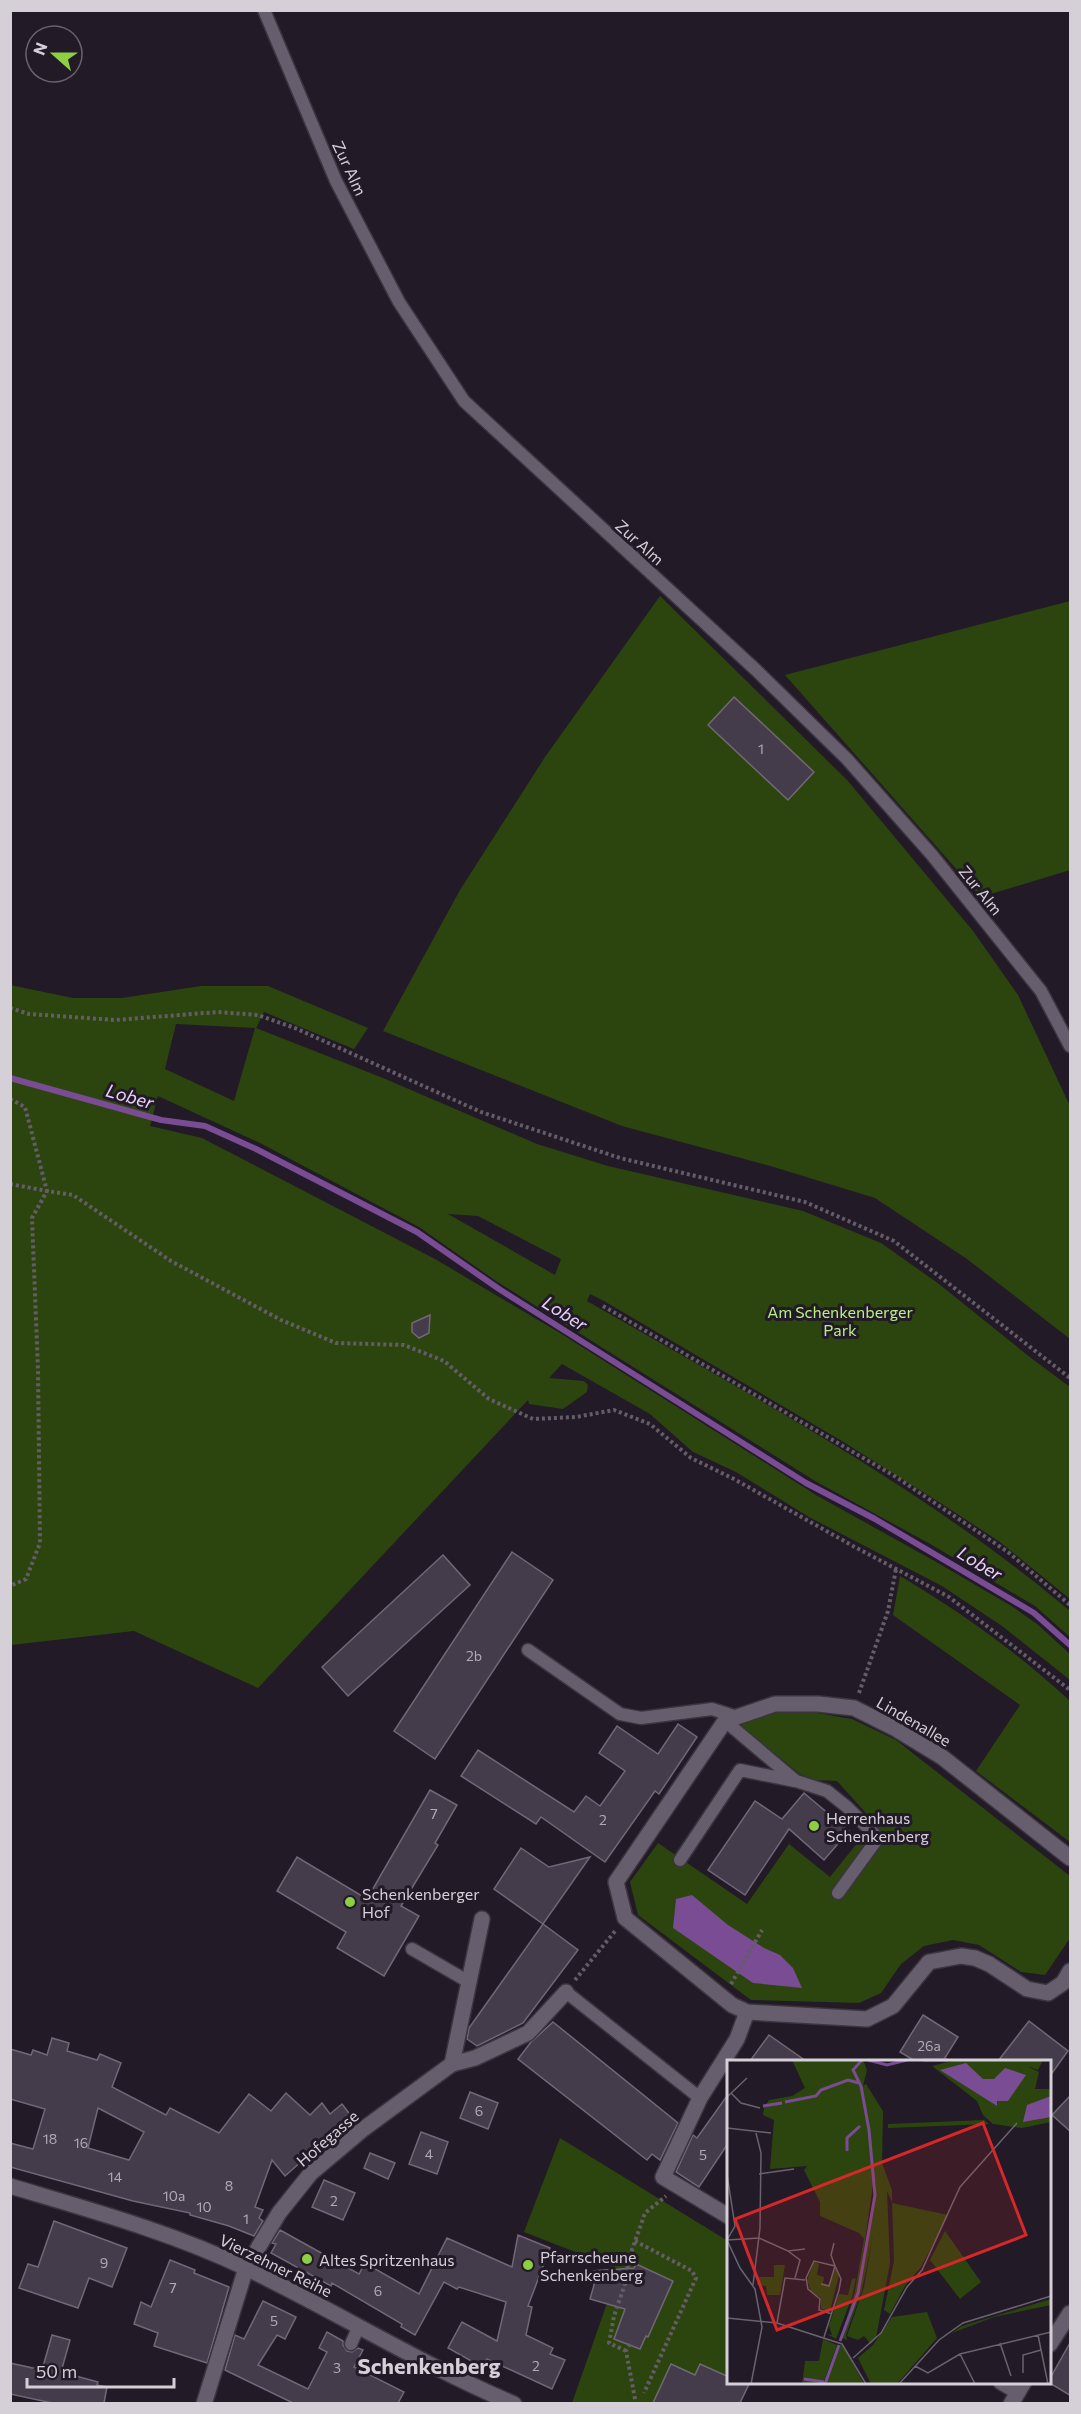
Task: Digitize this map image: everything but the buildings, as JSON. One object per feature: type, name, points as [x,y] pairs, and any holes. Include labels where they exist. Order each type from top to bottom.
[{"type":"street","name":"Lindenallee","points":[[731,1719],[775,1704],[818,1704],[854,1708],[896,1728],[942,1757],[1071,1857]]},
{"type":"street","points":[[731,1719],[616,1882],[625,1918],[732,2005],[747,2012],[867,2019],[893,2006],[929,1962],[949,1957],[975,1958],[1027,1989],[1048,1993],[1063,1983],[1071,1971]]},
{"type":"street","points":[[482,1918],[452,2064],[475,2058],[528,2032],[566,1992]]},
{"type":"street","points":[[727,2215],[663,2177],[700,2098],[737,2039],[747,2012]]},
{"type":"street","name":"Hofegasse","points":[[204,2403],[246,2268],[279,2213],[311,2173],[362,2130],[452,2064]]},
{"type":"street","name":"Vierzehner Reihe","points":[[10,2186],[164,2233],[246,2268],[358,2328],[514,2403]]},
{"type":"street","points":[[1051,2343],[1071,2313]]},
{"type":"street","points":[[1005,2384],[1018,2393]]},
{"type":"lane","name":"Zur Alm","points":[[264,10],[336,181],[399,302],[464,401],[756,670],[847,759],[932,855],[1041,991],[1071,1046]]},
{"type":"lane","points":[[528,1650],[620,1714],[641,1718],[712,1709],[731,1719],[796,1781]]},
{"type":"lane","points":[[680,1860],[740,1770],[796,1781],[827,1791],[878,1838],[838,1893]]},
{"type":"lane","points":[[412,1949],[469,1982]]},
{"type":"lane","points":[[566,1992],[700,2098]]},
{"type":"lane","points":[[351,2344],[358,2328]]},
{"type":"path","points":[[10,1008],[29,1014],[115,1020],[218,1012],[258,1015],[295,1028],[481,1112],[620,1158],[805,1202],[894,1241],[1071,1378]]},
{"type":"path","points":[[10,1099],[25,1107],[46,1191],[32,1218],[38,1370],[39,1544],[26,1579],[10,1586]]},
{"type":"path","points":[[10,1184],[73,1195],[171,1261],[280,1320],[336,1343],[404,1345],[444,1361],[489,1399],[533,1419],[576,1417],[614,1410],[651,1424],[691,1458],[734,1479],[949,1597],[1071,1690]]},
{"type":"path","points":[[603,1306],[896,1477],[1008,1552],[1071,1605]]},
{"type":"path","points":[[854,1708],[888,1611],[896,1569]]},
{"type":"path","points":[[566,1992],[625,1918]]},
{"type":"path","points":[[734,1980],[762,1930]]},
{"type":"path","points":[[626,2351],[609,2343],[614,2316],[627,2278],[628,2261],[645,2213],[663,2200]]},
{"type":"path","points":[[636,2241],[692,2271],[696,2278],[644,2393]]},
{"type":"path","points":[[630,2344],[626,2351],[636,2403]]},
{"type":"green space","points":[[660,596],[848,781],[973,931],[1018,995],[1070,1106],[1070,1339],[967,1259],[875,1198],[767,1165],[622,1126],[383,1031],[460,890],[545,757]]},
{"type":"green space","points":[[1070,601],[1070,870],[981,897],[785,675]]},
{"type":"green space","name":"Am Schenkenberger Park","points":[[10,985],[73,998],[122,998],[201,986],[268,986],[368,1028],[354,1049],[264,1012],[256,1028],[383,1078],[537,1144],[608,1166],[803,1211],[881,1243],[939,1284],[1070,1387],[1070,1599],[1000,1542],[842,1441],[604,1301],[590,1294],[587,1301],[774,1408],[897,1484],[956,1524],[1070,1611],[1070,1637],[1035,1606],[932,1545],[815,1481],[496,1281],[419,1227],[260,1143],[158,1096],[150,1126],[202,1138],[435,1259],[560,1333],[816,1495],[1013,1607],[1037,1624],[1070,1654],[1070,1680],[1002,1626],[942,1586],[809,1517],[736,1472],[693,1452],[650,1414],[562,1364],[549,1378],[584,1381],[588,1385],[587,1392],[563,1409],[529,1404],[528,1400],[258,1688],[134,1631],[11,1645]],"holes":[[[176,1024],[255,1028],[234,1101],[165,1069]],[[448,1214],[478,1216],[561,1259],[555,1275]]]},
{"type":"green space","points":[[900,1576],[988,1634],[1070,1701],[1070,1842],[976,1771],[1020,1705],[893,1615]]},
{"type":"green space","points":[[776,1712],[817,1713],[852,1719],[896,1740],[1070,1876],[1070,1938],[1045,1975],[1021,1972],[979,1945],[953,1940],[924,1946],[901,1964],[881,1993],[859,2003],[751,2000],[638,1915],[630,1882],[658,1843],[747,1904],[789,1844],[830,1877],[874,1822],[837,1781],[815,1780],[800,1774],[740,1725]]},
{"type":"green space","points":[[560,2138],[727,2240],[727,2377],[695,2375],[671,2364],[653,2403],[572,2403],[619,2269],[524,2232]]},
{"type":"shaded area","points":[[692,1895],[728,1925],[764,1948],[780,1955],[793,1968],[802,1988],[753,1983],[673,1928],[676,1899]]},
{"type":"waterway","name":"Lober","points":[[10,1078],[161,1120],[205,1126],[256,1149],[417,1232],[499,1289],[806,1483],[875,1519],[1034,1613],[1070,1645]]},
{"type":"place","name":"Herrenhaus Schenkenberg","points":[[814,1826]]},
{"type":"place","name":"Schenkenberger Hof","points":[[350,1902]]},
{"type":"place","name":"Altes Spritzenhaus","points":[[307,2259]]},
{"type":"place","name":"Pfarrscheune Schenkenberg","points":[[528,2265]]},
{"type":"district","name":"Schenkenberg","points":[[429,2365]]}]
